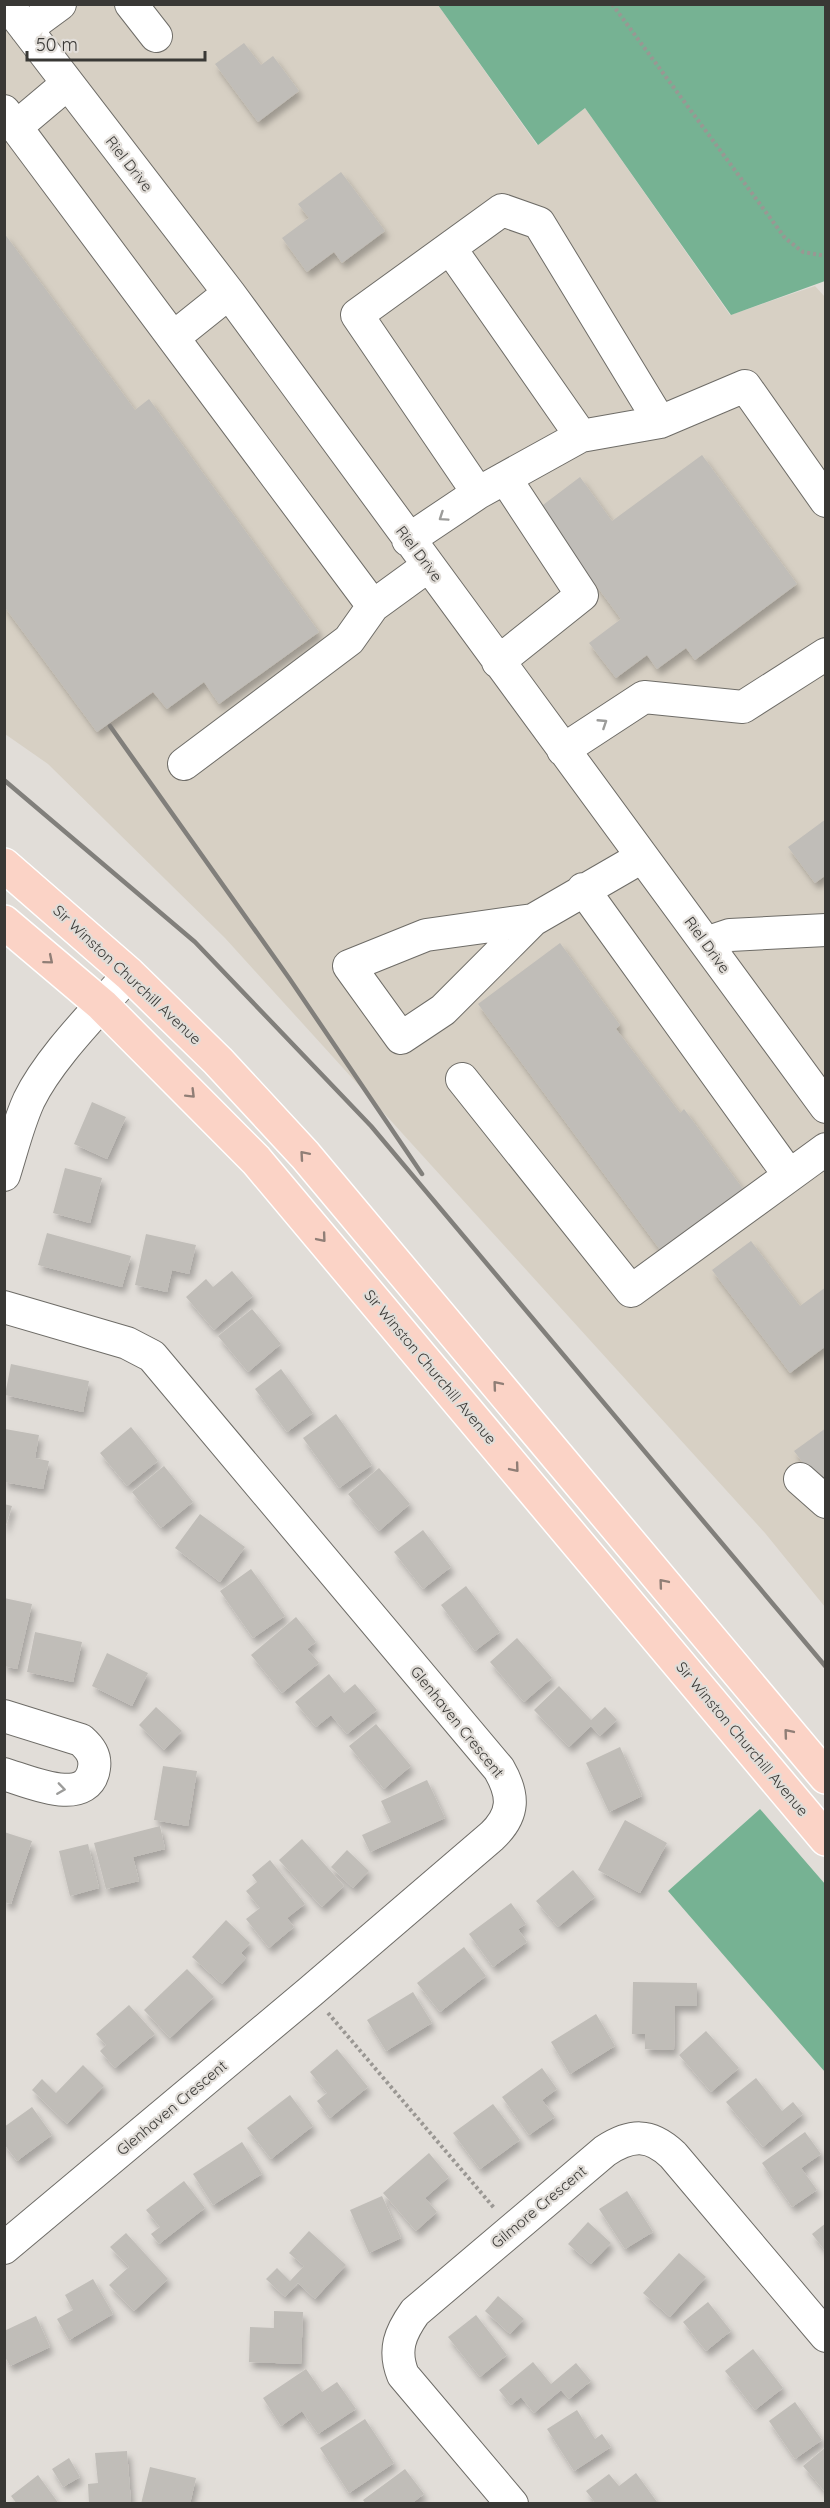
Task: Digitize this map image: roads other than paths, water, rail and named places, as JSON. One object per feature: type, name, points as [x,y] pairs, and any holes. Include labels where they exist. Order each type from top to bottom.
[{"type":"main road","name":"Sir Winston Churchill Avenue","points":[[4,865],[129,974],[218,1061],[305,1155],[825,1778]]},
{"type":"main road","name":"Sir Winston Churchill Avenue","points":[[4,922],[102,1005],[256,1160],[825,1839]]},
{"type":"street","name":"Riel Drive","points":[[7,4],[229,294],[825,1107]]},
{"type":"street","points":[[26,30],[60,4]]},
{"type":"street","points":[[131,4],[156,36]]},
{"type":"street","points":[[67,84],[10,119],[373,606]]},
{"type":"street","points":[[498,662],[582,595],[357,315],[502,210],[538,224],[660,422]]},
{"type":"street","points":[[450,248],[581,436]]},
{"type":"street","points":[[174,337],[229,294]]},
{"type":"street","points":[[408,540],[492,485],[581,436],[660,422],[745,386],[825,501]]},
{"type":"street","points":[[184,764],[349,640],[373,606],[428,566]]},
{"type":"street","points":[[563,750],[644,698],[744,707],[825,654]]},
{"type":"street","points":[[533,920],[426,935],[350,966],[401,1038],[443,1010],[533,920],[583,889],[642,857]]},
{"type":"street","points":[[583,889],[789,1176]]},
{"type":"street","points":[[705,943],[730,935],[825,930]]},
{"type":"street","points":[[4,1175],[16,1134],[30,1099],[56,1060],[129,974]]},
{"type":"street","points":[[462,1079],[631,1291],[825,1149]]},
{"type":"street","name":"Glenhaven Crescent","points":[[4,1307],[127,1343],[152,1356],[483,1751],[506,1781],[510,1802],[504,1822],[498,1830],[310,1992],[4,2248]]},
{"type":"street","points":[[800,1479],[825,1502]]},
{"type":"street","points":[[4,1716],[81,1740],[89,1747],[93,1755],[94,1768],[91,1779],[84,1787],[62,1791],[4,1774]]},
{"type":"street","name":"Gilmore Crescent","points":[[512,2504],[404,2375],[397,2355],[399,2342],[403,2329],[415,2312],[617,2143],[640,2138],[654,2140],[674,2155],[825,2336]]},
{"type":"railway","points":[[110,726],[289,978],[422,1174]]},
{"type":"railway","points":[[4,780],[195,942],[371,1126],[826,1667]]}]
